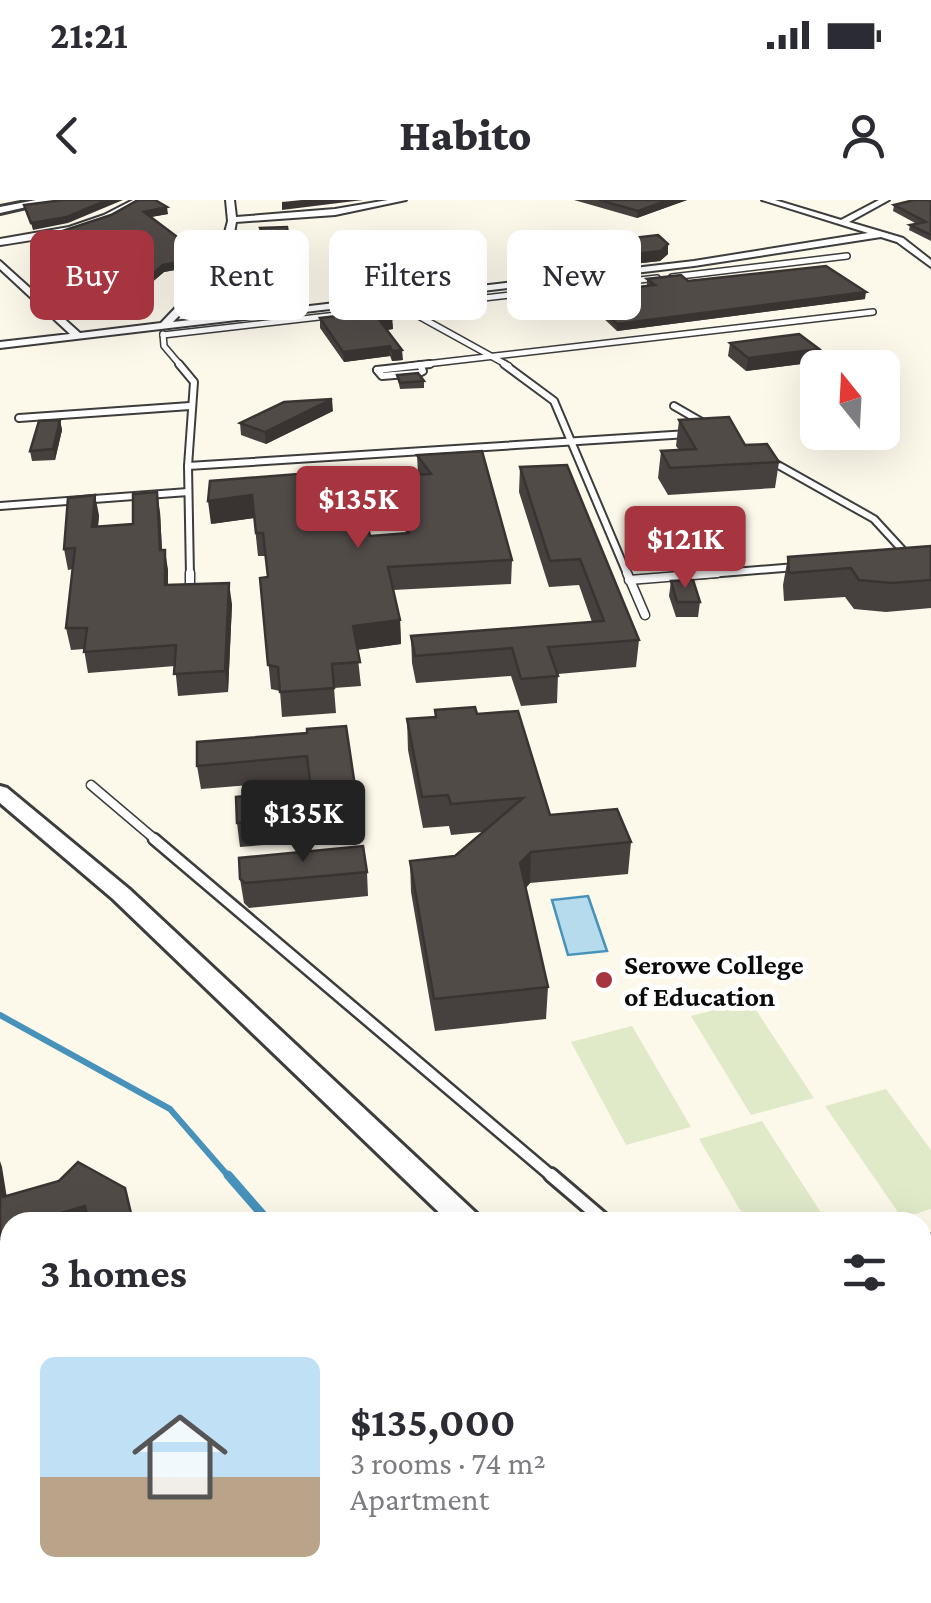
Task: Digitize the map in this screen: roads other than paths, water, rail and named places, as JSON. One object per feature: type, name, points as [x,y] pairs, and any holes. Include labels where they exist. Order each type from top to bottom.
[{"type":"street","points":[[0,210],[52,200]]},
{"type":"street","points":[[0,242],[71,228],[121,212],[139,200]]},
{"type":"street","points":[[164,331],[230,248],[234,220],[230,200]]},
{"type":"street","points":[[234,220],[335,212],[402,200]]},
{"type":"street","points":[[766,200],[885,234],[914,247],[931,264]]},
{"type":"street","points":[[843,222],[885,200]]},
{"type":"street","points":[[0,346],[164,331],[324,304],[386,301],[484,285],[669,266],[885,234]]},
{"type":"street","points":[[0,264],[78,336]]},
{"type":"street","points":[[0,792],[121,894],[456,1212]]},
{"type":"lane","points":[[487,298],[848,256]]},
{"type":"lane","points":[[420,365],[419,373],[382,376],[377,372],[420,365],[873,312]]},
{"type":"lane","points":[[190,588],[188,466],[192,378],[164,346],[164,331],[329,315]]},
{"type":"lane","points":[[425,320],[519,372],[554,401],[644,615]]},
{"type":"lane","points":[[18,418],[190,406]]},
{"type":"lane","points":[[188,466],[718,431],[674,406]]},
{"type":"lane","points":[[766,458],[874,518],[910,558]]},
{"type":"lane","points":[[0,506],[188,492]]},
{"type":"lane","points":[[891,560],[920,558]]},
{"type":"lane","points":[[629,580],[798,567]]},
{"type":"lane","points":[[90,785],[594,1212]]},
{"type":"water","points":[[588,896],[607,951],[568,955],[552,900]]},
{"type":"waterway","points":[[0,1015],[170,1109],[230,1178]]},
{"type":"waterway","points":[[228,1175],[260,1212]]},
{"type":"place","name":"Serowe College of Education","points":[[604,980]]}]
